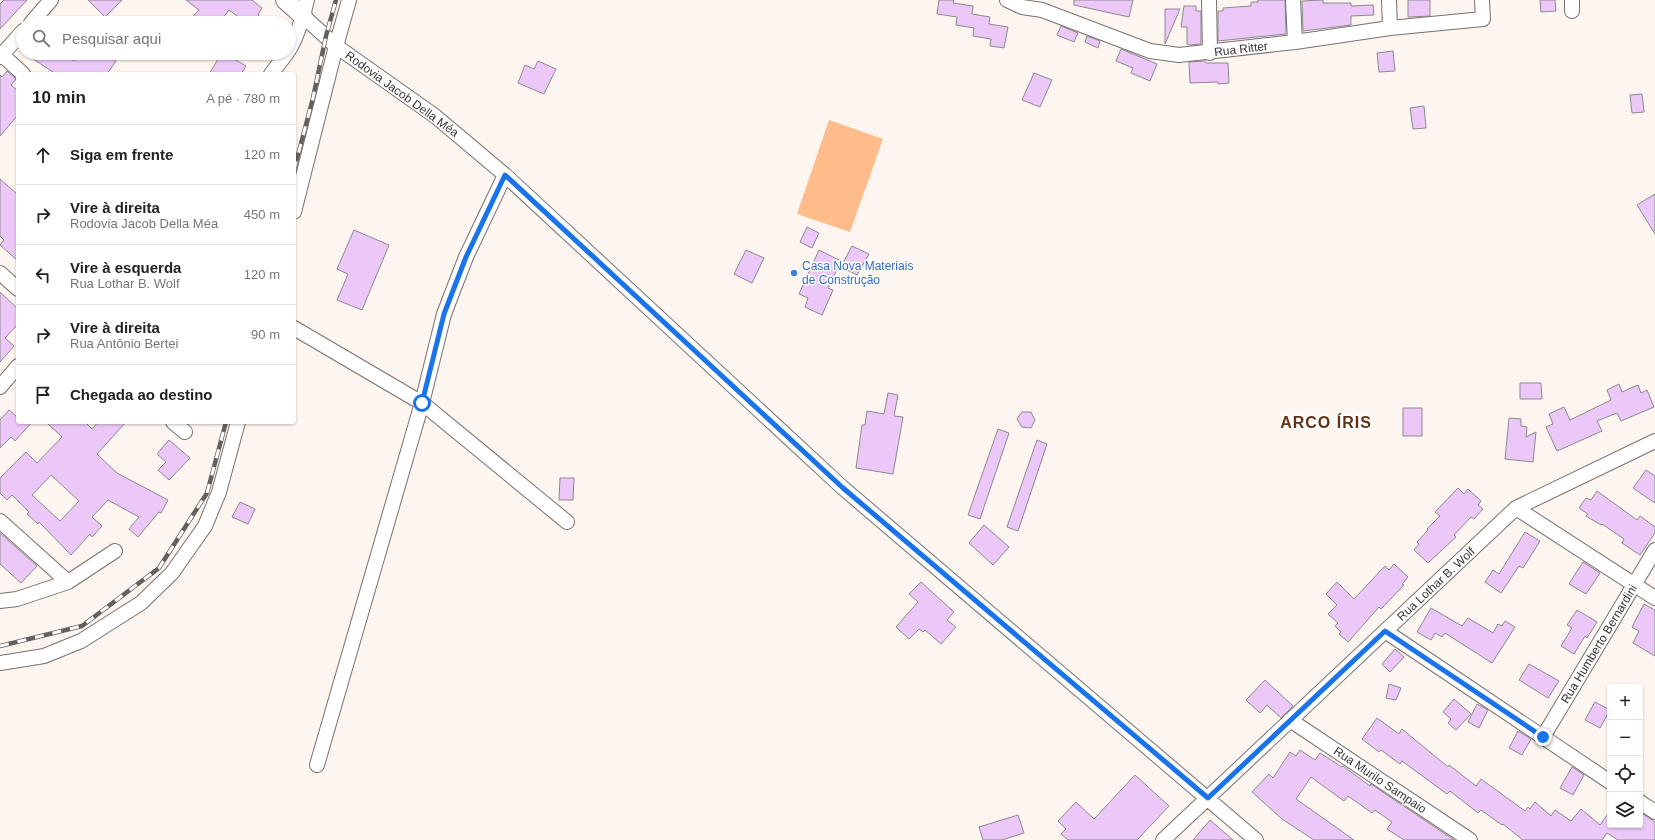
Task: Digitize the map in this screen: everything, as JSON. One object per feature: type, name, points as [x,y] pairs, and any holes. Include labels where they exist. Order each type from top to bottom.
[{"type":"main road","points":[[285,0],[305,8]]},
{"type":"street","points":[[37,16],[51,0]]},
{"type":"street","points":[[296,204],[349,0]]},
{"type":"street","name":"Rua Ritter","points":[[1007,0],[1022,7],[1044,5],[1150,51],[1179,55],[1210,53],[1390,28],[1483,19],[1482,0]]},
{"type":"street","points":[[1209,0],[1210,53]]},
{"type":"street","points":[[1293,0],[1295,42]]},
{"type":"street","points":[[1388,0],[1390,28]]},
{"type":"street","points":[[296,34],[305,8]]},
{"type":"street","name":"Rodovia Jacob Della Méa","points":[[305,8],[336,46],[435,116],[505,175],[843,488],[1256,840]]},
{"type":"street","points":[[16,39],[1,55],[21,72]]},
{"type":"street","points":[[273,72],[282,60]]},
{"type":"street","points":[[317,765],[422,403],[444,314],[466,257],[505,175]]},
{"type":"street","points":[[0,273],[16,287]]},
{"type":"street","points":[[296,329],[422,403],[567,522]]},
{"type":"street","points":[[0,387],[16,368]]},
{"type":"street","points":[[176,424],[186,432]]},
{"type":"street","points":[[0,663],[44,656],[81,641],[141,603],[172,573],[205,526],[219,492],[237,424]]},
{"type":"street","name":"Rua Lothar B. Wolf","points":[[1163,840],[1516,508],[1655,441]]},
{"type":"street","points":[[1516,508],[1655,598]]},
{"type":"street","points":[[0,521],[68,582]]},
{"type":"street","name":"Rua Humberto Bernardini","points":[[1543,737],[1655,550]]},
{"type":"street","points":[[0,601],[17,599],[68,582],[115,551]]},
{"type":"street","points":[[1385,631],[1607,780]]},
{"type":"street","name":"Rua Murilo Sampaio","points":[[1290,720],[1470,840]]},
{"type":"street","points":[[1643,804],[1655,812]]},
{"type":"shaded area","points":[[829,120],[883,139],[850,232],[797,214]]},
{"type":"building","points":[[4,0],[27,0],[0,29],[0,4]]},
{"type":"building","points":[[88,0],[122,0],[106,16],[104,16]]},
{"type":"building","points":[[186,0],[252,0],[262,8],[258,15],[259,16],[237,16],[229,10],[224,16],[193,16],[199,10]]},
{"type":"building","points":[[939,0],[954,0],[953,3],[973,6],[972,14],[990,17],[989,24],[1008,27],[1004,48],[990,46],[991,39],[973,36],[974,28],[956,25],[957,17],[937,14]]},
{"type":"building","points":[[1074,0],[1133,0],[1129,17],[1074,5]]},
{"type":"building","points":[[1258,0],[1285,0],[1286,34],[1218,41],[1218,11],[1223,11],[1223,8],[1251,6],[1251,2],[1258,2]]},
{"type":"building","points":[[1323,0],[1323,3],[1351,3],[1351,6],[1373,5],[1374,15],[1351,16],[1351,25],[1303,31],[1302,1]]},
{"type":"building","points":[[1408,0],[1430,0],[1430,16],[1408,17]]},
{"type":"building","points":[[1540,0],[1555,0],[1556,11],[1541,12]]},
{"type":"building","points":[[1184,6],[1196,6],[1196,11],[1201,11],[1201,44],[1187,44],[1187,27],[1181,27]]},
{"type":"building","points":[[1165,9],[1180,9],[1165,44]]},
{"type":"building","points":[[1061,26],[1078,33],[1074,42],[1057,35]]},
{"type":"building","points":[[1087,36],[1100,41],[1098,48],[1085,42]]},
{"type":"building","points":[[1121,49],[1157,64],[1150,81],[1131,73],[1133,68],[1116,61]]},
{"type":"building","points":[[1393,51],[1395,71],[1379,72],[1377,53]]},
{"type":"building","points":[[35,60],[116,61],[108,72],[53,72]]},
{"type":"building","points":[[218,60],[236,60],[246,66],[242,72],[210,72]]},
{"type":"building","points":[[538,61],[556,69],[544,94],[518,83],[525,65],[534,69]]},
{"type":"building","points":[[1205,61],[1206,63],[1228,63],[1229,83],[1190,83],[1189,62]]},
{"type":"building","points":[[7,71],[16,79],[11,85],[16,89],[16,117],[0,136],[0,75],[2,77]]},
{"type":"building","points":[[1034,73],[1052,80],[1040,107],[1022,100]]},
{"type":"building","points":[[1642,94],[1644,112],[1632,113],[1630,95]]},
{"type":"building","points":[[1424,106],[1426,128],[1413,129],[1410,108]]},
{"type":"building","points":[[0,179],[16,193],[16,259],[0,245],[4,240],[0,236]]},
{"type":"building","points":[[1655,194],[1655,234],[1637,205]]},
{"type":"building","points":[[807,227],[819,233],[812,248],[800,242]]},
{"type":"building","points":[[354,230],[389,245],[362,310],[337,300],[348,274],[337,269]]},
{"type":"building","points":[[852,246],[869,254],[857,275],[841,267]]},
{"type":"building","points":[[746,250],[764,258],[752,283],[734,274]]},
{"type":"building","points":[[819,250],[841,261],[828,288],[833,290],[822,315],[805,307],[808,298],[799,294]]},
{"type":"building","points":[[0,292],[16,307],[16,326],[5,338],[14,346],[0,362]]},
{"type":"building","points":[[1520,383],[1541,383],[1542,399],[1520,399]]},
{"type":"building","points":[[1619,384],[1622,392],[1638,385],[1641,393],[1647,390],[1654,407],[1621,421],[1617,413],[1597,421],[1602,431],[1557,451],[1546,427],[1553,424],[1549,414],[1564,407],[1570,420],[1611,400],[1607,390]]},
{"type":"building","points":[[888,393],[898,395],[894,416],[903,417],[893,474],[856,468],[862,425],[865,425],[867,411],[884,414]]},
{"type":"building","points":[[1403,408],[1422,408],[1422,436],[1403,436]]},
{"type":"building","points":[[9,410],[16,416],[16,424],[30,424],[15,441],[11,437],[0,448],[0,420]]},
{"type":"building","points":[[1022,412],[1031,412],[1035,420],[1031,428],[1022,427],[1017,419]]},
{"type":"building","points":[[1509,418],[1521,419],[1521,426],[1527,427],[1526,437],[1536,432],[1533,462],[1505,459]]},
{"type":"building","points":[[48,424],[87,424],[92,429],[96,424],[124,424],[97,454],[117,473],[168,500],[161,513],[159,512],[138,537],[129,529],[139,517],[108,500],[92,517],[102,526],[92,537],[90,534],[71,555],[39,522],[38,524],[27,514],[29,512],[12,495],[7,500],[0,493],[0,478],[26,452],[37,463],[62,437]],"holes":[[[51,475],[79,501],[60,521],[32,495]]]},
{"type":"building","points":[[998,429],[1009,433],[980,519],[968,515]]},
{"type":"building","points":[[169,440],[190,458],[169,480],[158,470],[166,462],[157,454]]},
{"type":"building","points":[[1037,440],[1047,444],[1018,531],[1007,527]]},
{"type":"building","points":[[1646,470],[1655,476],[1655,503],[1633,488]]},
{"type":"building","points":[[560,478],[574,478],[573,500],[559,500]]},
{"type":"building","points":[[1458,488],[1464,494],[1468,489],[1481,501],[1478,505],[1483,509],[1474,519],[1471,517],[1454,535],[1456,537],[1428,563],[1414,550],[1419,544],[1417,542],[1440,516],[1435,512]]},
{"type":"building","points":[[1597,491],[1637,520],[1640,516],[1655,527],[1655,533],[1640,555],[1622,543],[1624,539],[1602,524],[1601,525],[1586,516],[1588,514],[1579,508],[1586,498],[1591,500]]},
{"type":"building","points":[[240,502],[255,509],[248,524],[232,517]]},
{"type":"building","points":[[984,525],[1009,547],[993,565],[969,543]]},
{"type":"building","points":[[1525,532],[1540,541],[1523,568],[1519,566],[1501,593],[1485,582],[1493,570],[1499,574]]},
{"type":"building","points":[[0,533],[37,566],[21,583],[0,564]]},
{"type":"building","points":[[1583,562],[1600,573],[1586,594],[1569,584]]},
{"type":"building","points":[[1394,564],[1408,577],[1402,584],[1404,585],[1381,609],[1379,607],[1348,642],[1339,634],[1341,632],[1335,626],[1338,623],[1328,614],[1337,605],[1326,594],[1337,582],[1354,599],[1385,566],[1389,570]]},
{"type":"building","points":[[921,582],[954,612],[947,620],[956,627],[941,644],[925,630],[923,632],[919,629],[909,639],[896,627],[918,602],[909,594]]},
{"type":"building","points":[[1644,604],[1655,610],[1655,656],[1633,643],[1639,631],[1632,627]]},
{"type":"building","points":[[1431,608],[1462,626],[1468,618],[1493,633],[1498,624],[1502,626],[1505,621],[1515,627],[1492,663],[1445,633],[1442,637],[1435,633],[1431,640],[1417,632]]},
{"type":"building","points":[[1577,610],[1597,622],[1587,638],[1585,636],[1574,654],[1561,646],[1572,628],[1567,625]]},
{"type":"building","points":[[1395,649],[1404,657],[1390,672],[1382,664]]},
{"type":"building","points":[[1529,664],[1559,681],[1548,698],[1519,680]]},
{"type":"building","points":[[1265,680],[1293,706],[1281,718],[1267,705],[1260,713],[1246,700]]},
{"type":"building","points":[[1389,684],[1401,688],[1396,700],[1386,698]]},
{"type":"building","points":[[1454,699],[1471,714],[1456,730],[1448,723],[1451,719],[1443,712]]},
{"type":"building","points":[[1595,702],[1607,708],[1607,715],[1600,728],[1585,720]]},
{"type":"building","points":[[1477,704],[1488,710],[1479,728],[1468,722]]},
{"type":"building","points":[[1377,718],[1399,734],[1402,729],[1448,767],[1449,765],[1476,786],[1481,779],[1525,811],[1528,807],[1530,809],[1535,802],[1551,816],[1555,810],[1571,821],[1581,809],[1600,825],[1607,815],[1607,828],[1643,828],[1643,814],[1655,822],[1655,840],[1618,840],[1607,833],[1602,840],[1523,840],[1503,824],[1502,825],[1481,810],[1478,813],[1450,791],[1447,794],[1402,761],[1400,764],[1381,750],[1379,752],[1362,739]]},
{"type":"building","points":[[1518,731],[1531,739],[1522,755],[1509,748]]},
{"type":"building","points":[[1300,750],[1315,760],[1320,753],[1342,767],[1343,766],[1370,786],[1371,784],[1454,840],[1404,840],[1387,829],[1392,822],[1375,810],[1372,813],[1348,796],[1344,801],[1311,777],[1296,799],[1354,840],[1314,840],[1282,819],[1252,792],[1269,774],[1273,778],[1290,752],[1296,756]]},
{"type":"building","points":[[1572,767],[1584,775],[1573,795],[1560,788]]},
{"type":"building","points":[[1135,775],[1169,806],[1137,840],[1068,840],[1061,834],[1066,829],[1058,821],[1076,802],[1094,819]]},
{"type":"building","points":[[1018,815],[1024,833],[1002,840],[983,840],[979,827]]},
{"type":"building","points":[[1210,820],[1233,840],[1193,840]]},
{"type":"railway","points":[[296,162],[336,0]]},
{"type":"railway","points":[[0,646],[82,626],[159,568],[207,493],[225,424]]},
{"type":"place","name":"Casa Nova Materiais de Construção","points":[[794,273]]},
{"type":"district","name":"ARCO ÍRIS","points":[[1326,422]]},
{"type":"route","points":[[422,403],[444,314],[466,257],[505,175],[843,488],[1208,798],[1385,631],[1543,737]]}]
